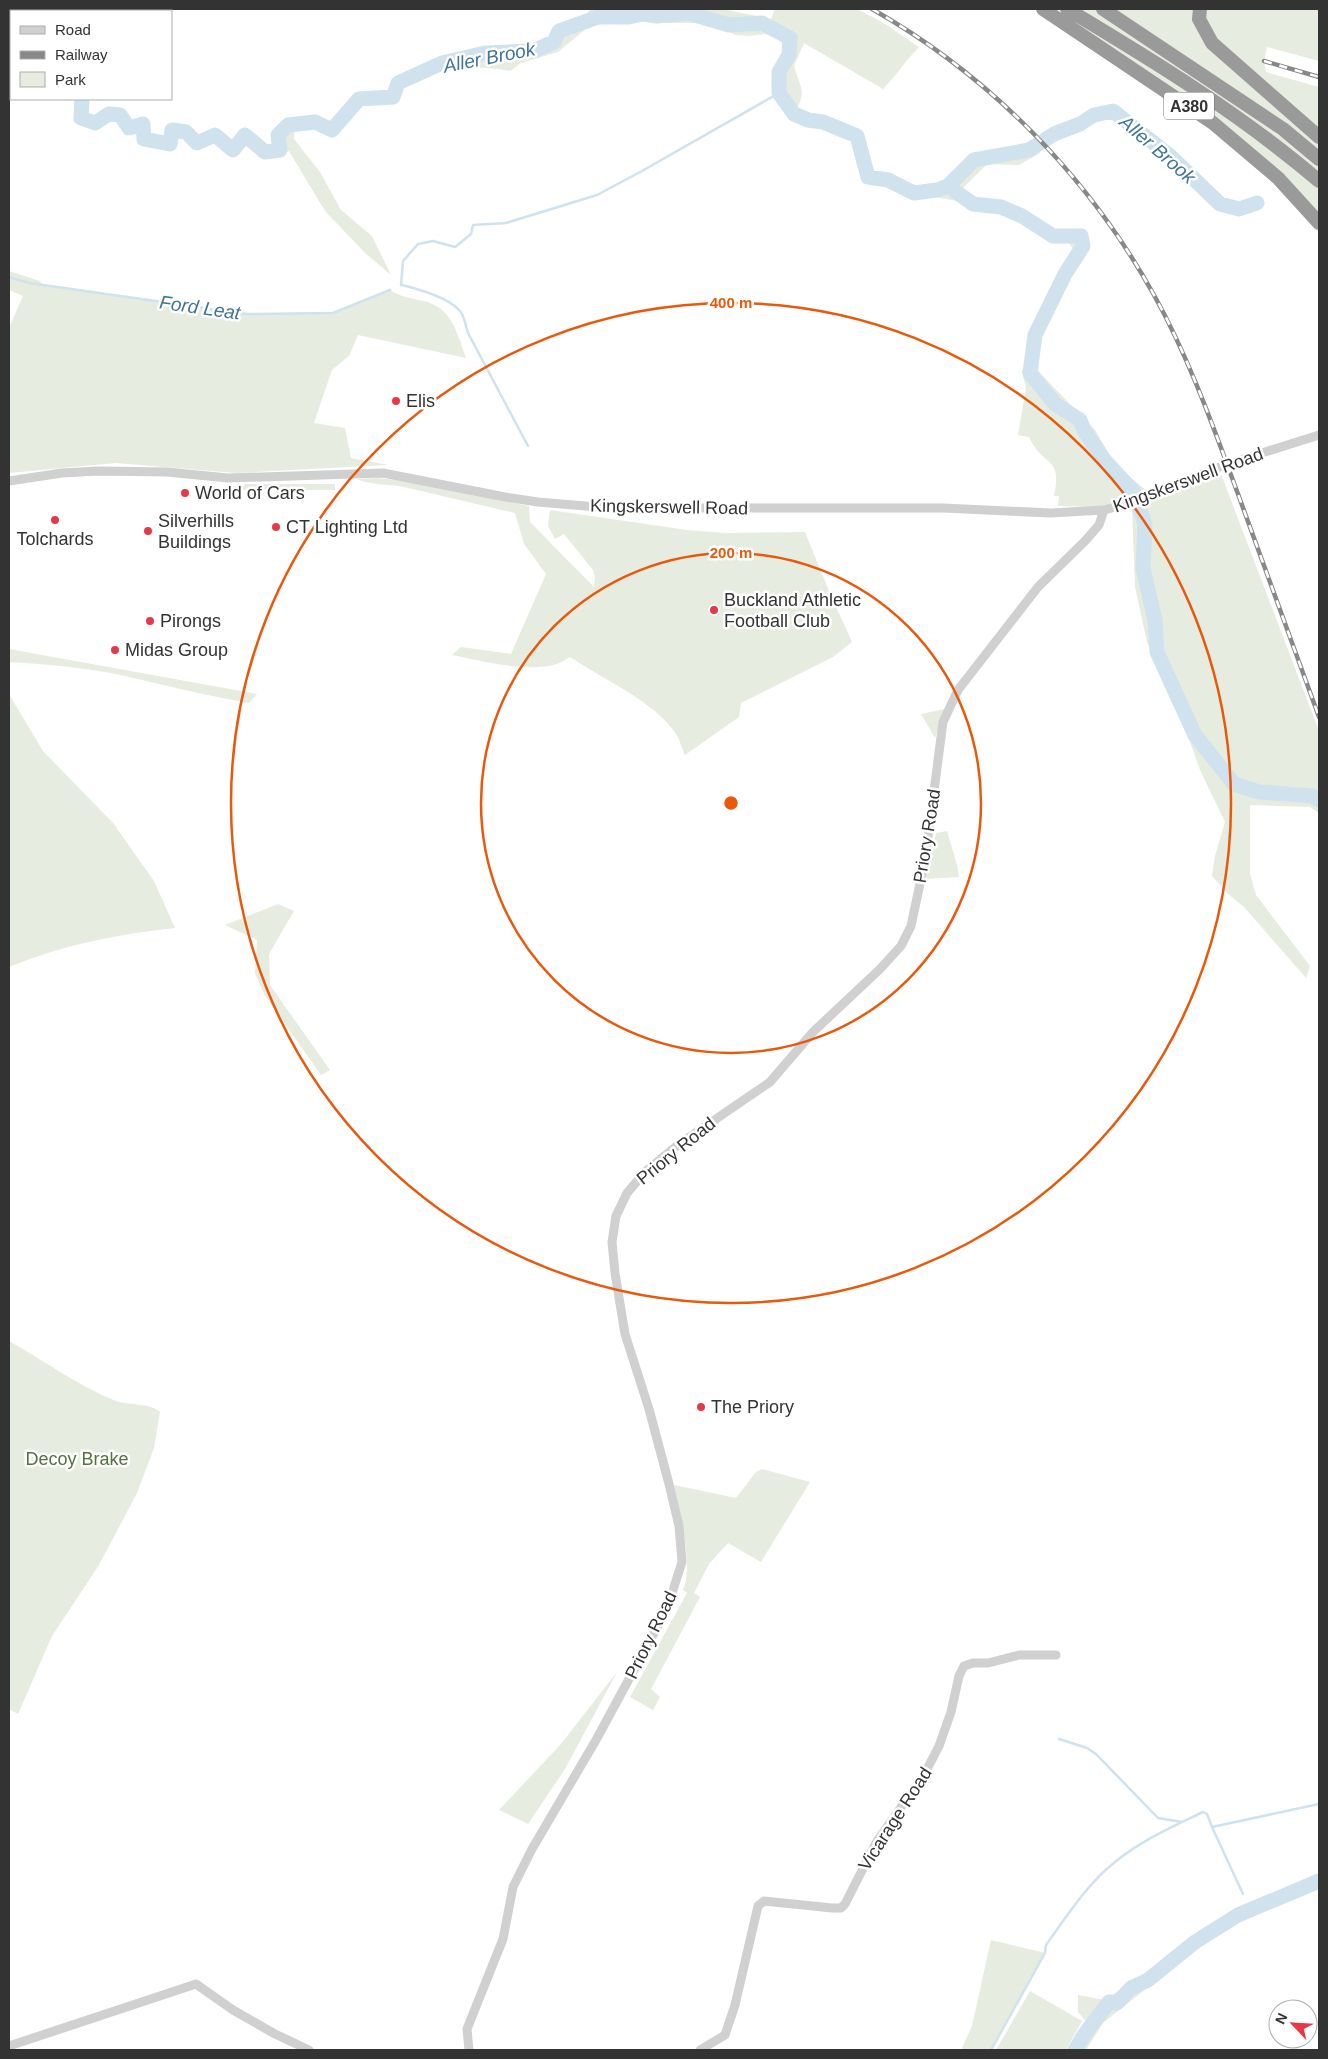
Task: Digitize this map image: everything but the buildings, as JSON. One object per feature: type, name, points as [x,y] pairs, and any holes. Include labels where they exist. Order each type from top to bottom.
[{"type":"highway","name":"A380","points":[[1043,9],[1213,122],[1278,178],[1319,223]]},
{"type":"highway","name":"A380","points":[[1067,9],[1164,68],[1228,111],[1295,160],[1319,181]]},
{"type":"highway","name":"A380","points":[[1103,9],[1246,103],[1283,129],[1319,159]]},
{"type":"highway","points":[[1200,9],[1199,18],[1212,43],[1319,137]]},
{"type":"street","name":"Kingskerswell Road","points":[[9,481],[62,473],[98,471],[167,472],[228,478],[383,473],[505,497],[538,502],[609,508],[943,508],[1050,513],[1104,510],[1131,503],[1211,470],[1319,435]]},
{"type":"street","name":"Priory Road","points":[[469,2050],[467,2029],[503,1939],[513,1887],[532,1849],[596,1740],[667,1609],[682,1562],[679,1526],[673,1501],[649,1408],[623,1324],[612,1242],[616,1216],[627,1193],[646,1172],[678,1145],[770,1082],[813,1032],[880,969],[901,946],[911,926],[925,860],[942,722],[958,690],[1038,587],[1099,525],[1104,510]]},
{"type":"street","name":"Vicarage Road","points":[[700,2050],[726,2035],[735,2005],[758,1906],[764,1901],[832,1908],[841,1908],[845,1904],[877,1841],[924,1775],[935,1754],[951,1712],[959,1676],[964,1666],[973,1663],[988,1663],[1019,1655],[1056,1655]]},
{"type":"street","points":[[9,2046],[196,1984],[242,2015],[275,2034],[309,2050]]},
{"type":"green space","points":[[588,9],[722,9],[771,19],[775,9],[857,9],[882,22],[919,47],[883,89],[804,43],[794,66],[802,95],[794,114],[780,107],[774,94],[778,71],[786,50],[779,38],[765,34],[735,35],[725,29],[701,23],[668,23],[638,18],[593,23],[558,52],[521,63],[510,71],[442,63],[485,53],[533,51],[554,42],[561,33],[583,21],[589,11]]},
{"type":"green space","points":[[1052,9],[1092,30],[1150,66],[1250,135],[1292,167],[1319,189],[1319,218],[1282,175]]},
{"type":"green space","points":[[1074,9],[1095,9],[1215,87],[1319,165],[1319,176]]},
{"type":"green space","points":[[1109,9],[1196,9],[1196,20],[1319,142],[1319,153]]},
{"type":"green space","points":[[1204,9],[1319,9],[1319,61],[1267,47],[1264,61],[1266,72],[1319,87],[1319,131],[1216,40],[1203,19]]},
{"type":"green space","points":[[285,122],[295,124],[294,139],[320,172],[341,210],[372,236],[391,275],[365,253],[325,211],[289,151],[276,157],[265,152],[273,142],[275,129]]},
{"type":"green space","points":[[1030,142],[1040,153],[1019,165],[987,164],[962,189],[973,204],[914,193],[945,181],[968,160]]},
{"type":"green space","points":[[1085,232],[1088,236],[1087,245],[1069,276],[1044,330],[1035,360],[1038,371],[1095,430],[1120,469],[1147,491],[1136,497],[1098,507],[1058,506],[1059,496],[1054,496],[1056,474],[1054,467],[1034,447],[1029,437],[1018,435],[1026,388],[1022,372],[1033,328],[1074,250],[1068,242],[1053,236]]},
{"type":"green space","points":[[9,271],[40,281],[42,285],[247,314],[333,313],[390,290],[402,296],[433,304],[441,309],[452,322],[466,358],[358,335],[349,356],[332,370],[314,423],[345,428],[351,458],[388,465],[236,473],[116,463],[9,473],[9,328],[23,296],[9,290]]},
{"type":"green space","points":[[1221,474],[1319,731],[1319,813],[1310,807],[1250,805],[1250,874],[1256,895],[1310,966],[1306,978],[1244,907],[1228,894],[1212,876],[1215,856],[1225,822],[1200,770],[1189,739],[1162,681],[1147,642],[1135,587],[1132,508]]},
{"type":"green space","name":"Buckland Athletic Football Club","points":[[378,478],[404,481],[529,506],[530,522],[594,587],[595,578],[593,570],[564,534],[555,539],[548,526],[550,510],[687,530],[727,533],[805,532],[852,642],[833,657],[741,703],[739,717],[685,755],[676,734],[656,712],[628,692],[570,657],[557,664],[518,667],[452,655],[461,647],[511,654],[546,574],[524,544],[515,513],[404,487],[357,479]]},
{"type":"green space","points":[[245,484],[335,484],[335,490],[241,490]]},
{"type":"green space","points":[[9,649],[257,694],[249,703],[111,673],[9,662]]},
{"type":"green space","points":[[9,694],[43,751],[113,823],[154,881],[175,928],[90,942],[49,952],[9,967]]},
{"type":"green space","points":[[945,709],[935,738],[921,714]]},
{"type":"green space","points":[[947,831],[959,877],[926,879],[936,833]]},
{"type":"green space","points":[[278,904],[294,911],[269,954],[270,985],[330,1070],[321,1075],[264,994],[255,973],[257,940],[225,925]]},
{"type":"green space","name":"Decoy Brake","points":[[9,1341],[102,1395],[116,1401],[145,1405],[160,1412],[154,1448],[137,1493],[99,1565],[52,1636],[18,1714],[9,1709]]},
{"type":"green space","points":[[762,1469],[810,1482],[761,1562],[728,1543],[709,1564],[694,1593],[700,1597],[651,1689],[660,1697],[653,1710],[630,1697],[687,1593],[683,1590],[687,1568],[686,1554],[674,1485],[736,1498],[756,1472]]},
{"type":"green space","points":[[617,1672],[565,1769],[528,1824],[499,1810],[561,1744]]},
{"type":"green space","points":[[1319,1877],[1319,1888],[1309,1890],[1229,1923],[1103,2023],[1086,2050],[1071,2050],[1087,2022],[1078,2012],[1078,1995],[1104,2000],[1171,1957],[1215,1922],[1248,1904]]},
{"type":"green space","points":[[991,1940],[1045,1953],[991,2050],[961,2050],[972,2026]]},
{"type":"green space","points":[[1030,1991],[1082,2021],[1066,2050],[996,2050]]},
{"type":"waterway","name":"Aller Brook","points":[[82,100],[81,118],[95,123],[109,114],[120,115],[129,128],[143,124],[144,139],[170,144],[172,130],[186,132],[197,143],[215,135],[233,150],[245,135],[265,152],[280,150],[278,135],[288,125],[315,122],[332,130],[359,99],[393,97],[398,83],[442,63],[485,53],[533,51],[554,42],[559,31],[598,17],[629,17],[643,14],[657,16],[688,13],[729,25],[762,23],[790,38],[789,55],[779,72],[779,93],[794,114],[808,120],[823,122],[857,136],[868,177],[888,180],[914,193],[937,190],[948,186],[974,160],[1029,150],[1054,134],[1080,124],[1094,115],[1113,111],[1170,156],[1220,204],[1239,209],[1257,203]]},
{"type":"waterway","points":[[401,285],[403,261],[418,244],[433,241],[455,247],[471,234],[473,225],[506,223],[597,195],[779,93]]},
{"type":"waterway","points":[[948,186],[973,204],[1001,207],[1022,216],[1053,236],[1081,236],[1083,246],[1065,274],[1035,335],[1030,373],[1055,404],[1080,420],[1084,430],[1104,460],[1134,492],[1145,524],[1143,568],[1155,620],[1157,652],[1195,735],[1234,784],[1259,792],[1312,796],[1319,800]]},
{"type":"waterway","name":"Ford Leat","points":[[9,277],[29,283],[247,314],[333,313],[390,290]]},
{"type":"waterway","name":"Ford Leat","points":[[402,285],[443,299],[451,303],[462,314],[468,333],[528,446]]},
{"type":"waterway","points":[[1059,1739],[1087,1748],[1096,1754],[1158,1818],[1182,1822]]},
{"type":"waterway","points":[[991,2050],[1045,1953],[1046,1945],[1086,1890],[1125,1854],[1158,1834],[1203,1812],[1207,1814],[1212,1827],[1319,1804]]},
{"type":"waterway","points":[[1212,1827],[1243,1894]]},
{"type":"waterway","points":[[1075,2050],[1109,2002],[1117,2003],[1131,1988],[1148,1980],[1195,1942],[1238,1915],[1319,1881]]},
{"type":"railway","points":[[872,9],[957,65],[1032,132],[1067,170],[1128,251],[1167,319],[1200,393],[1319,717]]},
{"type":"railway","points":[[1264,61],[1319,77]]},
{"type":"place","name":"Elis","points":[[396,401]]},
{"type":"place","name":"World of Cars","points":[[185,493]]},
{"type":"place","name":"Tolchards","points":[[55,520]]},
{"type":"place","name":"CT Lighting Ltd","points":[[276,527]]},
{"type":"place","name":"Silverhills Buildings","points":[[148,531]]},
{"type":"place","name":"Buckland Athletic Football Club","points":[[714,610]]},
{"type":"place","name":"Pirongs","points":[[150,621]]},
{"type":"place","name":"Midas Group","points":[[115,650]]},
{"type":"place","name":"The Priory","points":[[701,1407]]}]
